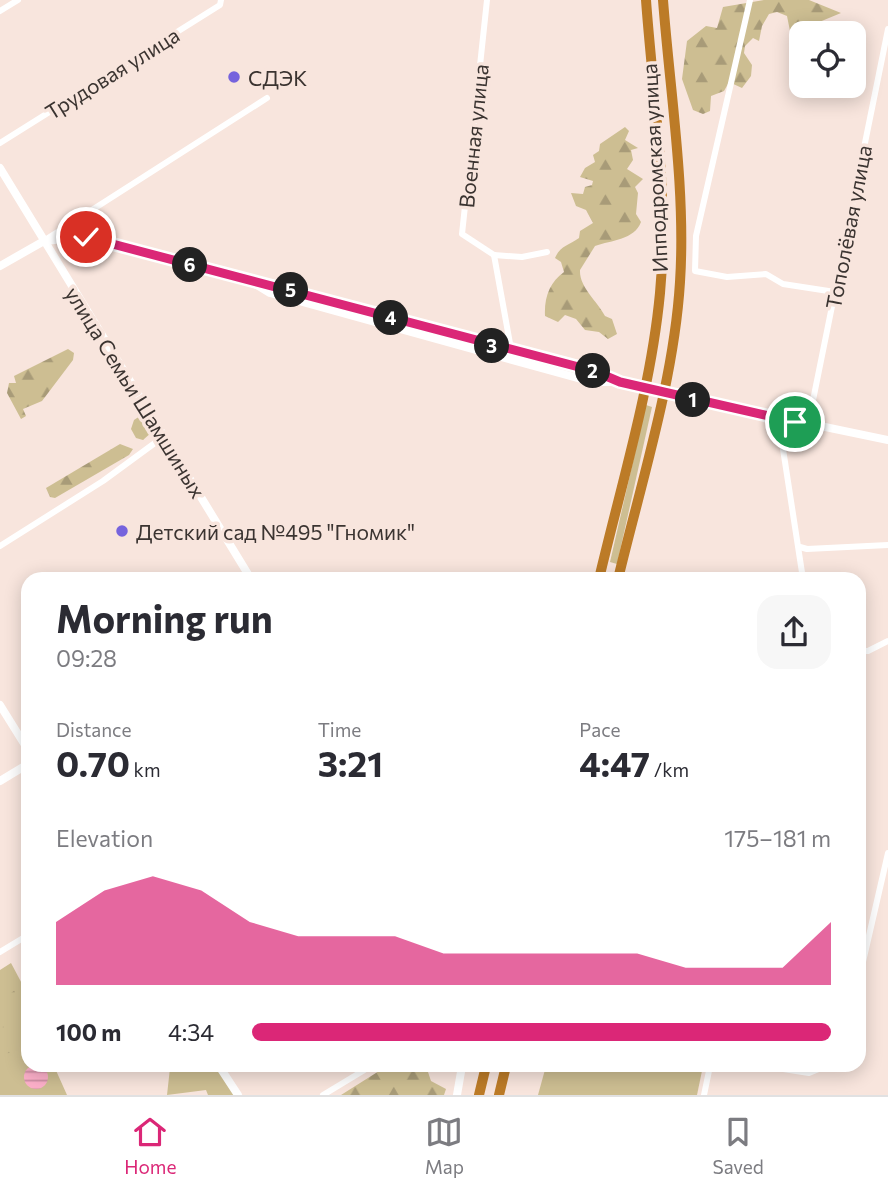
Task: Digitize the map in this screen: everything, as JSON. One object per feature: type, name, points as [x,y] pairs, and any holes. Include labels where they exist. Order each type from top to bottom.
[{"type":"highway","name":"Ипподромская улица","points":[[601,572],[643,388],[660,294],[662,215],[646,0]]},
{"type":"highway","name":"Ипподромская улица","points":[[620,572],[674,341],[680,285],[680,213],[663,0]]},
{"type":"highway","points":[[662,215],[668,220],[674,220],[680,213]]},
{"type":"highway","points":[[479,1095],[485,1072]]},
{"type":"highway","points":[[499,1095],[505,1072]]},
{"type":"main road","name":"улица Семьи Шамшиных","points":[[0,168],[247,572]]},
{"type":"main road","points":[[0,266],[44,241],[86,237],[257,285],[272,284],[511,356],[594,371],[620,382],[662,393],[888,440]]},
{"type":"main road","points":[[0,705],[21,739]]},
{"type":"main road","points":[[0,781],[21,768]]},
{"type":"main road","points":[[223,1072],[238,1095]]},
{"type":"main road","points":[[457,1095],[461,1072]]},
{"type":"street","points":[[0,11],[18,0]]},
{"type":"street","name":"Трудовая улица","points":[[0,143],[220,5],[221,0]]},
{"type":"street","name":"Военная улица","points":[[487,0],[462,234],[494,255]]},
{"type":"street","points":[[750,0],[696,236],[695,271],[727,278],[766,274],[783,284],[835,292]]},
{"type":"street","name":"Тополёвая улица","points":[[808,425],[888,29]]},
{"type":"street","points":[[44,241],[267,98]]},
{"type":"street","points":[[511,356],[494,255],[522,257],[547,252]]},
{"type":"street","points":[[783,420],[781,436],[802,572]]},
{"type":"street","points":[[0,546],[109,477],[134,460],[141,450],[163,437]]},
{"type":"street","points":[[800,547],[807,550],[888,545]]},
{"type":"street","points":[[866,650],[888,641]]},
{"type":"street","points":[[866,949],[888,853]]},
{"type":"street","points":[[0,952],[21,939]]},
{"type":"street","points":[[323,1095],[361,1072]]},
{"type":"street","points":[[704,1095],[709,1072]]},
{"type":"green space","points":[[764,0],[809,0],[841,13],[822,21],[789,21],[789,26],[787,16],[777,12],[769,14],[762,26],[759,41],[753,38],[745,46],[744,53],[752,65],[751,76],[742,88],[729,82],[724,91],[711,96],[710,111],[703,114],[693,110],[682,79],[687,41],[706,26],[717,28],[723,7]]},
{"type":"green space","points":[[625,127],[629,131],[625,140],[638,148],[631,150],[633,160],[627,169],[643,179],[635,187],[638,193],[636,214],[641,222],[628,236],[595,246],[580,270],[585,288],[605,316],[612,319],[617,334],[608,339],[599,332],[585,330],[576,319],[565,315],[558,322],[545,316],[545,309],[552,285],[564,272],[561,262],[555,258],[557,254],[579,238],[580,231],[593,223],[586,210],[576,206],[571,193],[583,194],[585,187],[592,185],[593,181],[580,177],[585,168],[595,162],[593,155],[599,151],[600,144]]},
{"type":"green space","points":[[68,349],[74,353],[73,360],[42,401],[23,409],[26,416],[21,419],[7,393],[9,383],[16,383],[14,376]]},
{"type":"green space","points":[[646,405],[652,407],[617,564],[610,562]]},
{"type":"green space","points":[[143,414],[148,418],[152,432],[143,440],[136,438],[131,429],[134,420]]},
{"type":"green space","points":[[120,444],[133,449],[129,455],[55,498],[50,497],[46,488]]},
{"type":"green space","points":[[11,963],[21,982],[21,1072],[57,1072],[67,1095],[0,1095],[0,970]]},
{"type":"green space","points":[[21,986],[21,1035],[0,1001]]},
{"type":"green space","points":[[0,1021],[18,1052],[0,1054]]},
{"type":"green space","points":[[170,1072],[219,1072],[236,1095],[208,1095],[206,1090],[167,1095]]},
{"type":"green space","points":[[377,1072],[428,1072],[431,1081],[446,1089],[444,1095],[341,1095]]},
{"type":"green space","points":[[544,1072],[702,1072],[697,1095],[538,1095]]},
{"type":"shaded area","points":[[25,1072],[47,1072],[45,1086],[36,1089],[27,1086]]},
{"type":"place","name":"СДЭК","points":[[234,77]]},
{"type":"place","name":"Детский сад №495 \"Гномик\"","points":[[122,531]]},
{"type":"route","points":[[86,237],[257,285],[272,284],[511,351],[594,371],[620,382],[662,393],[795,422]]}]
